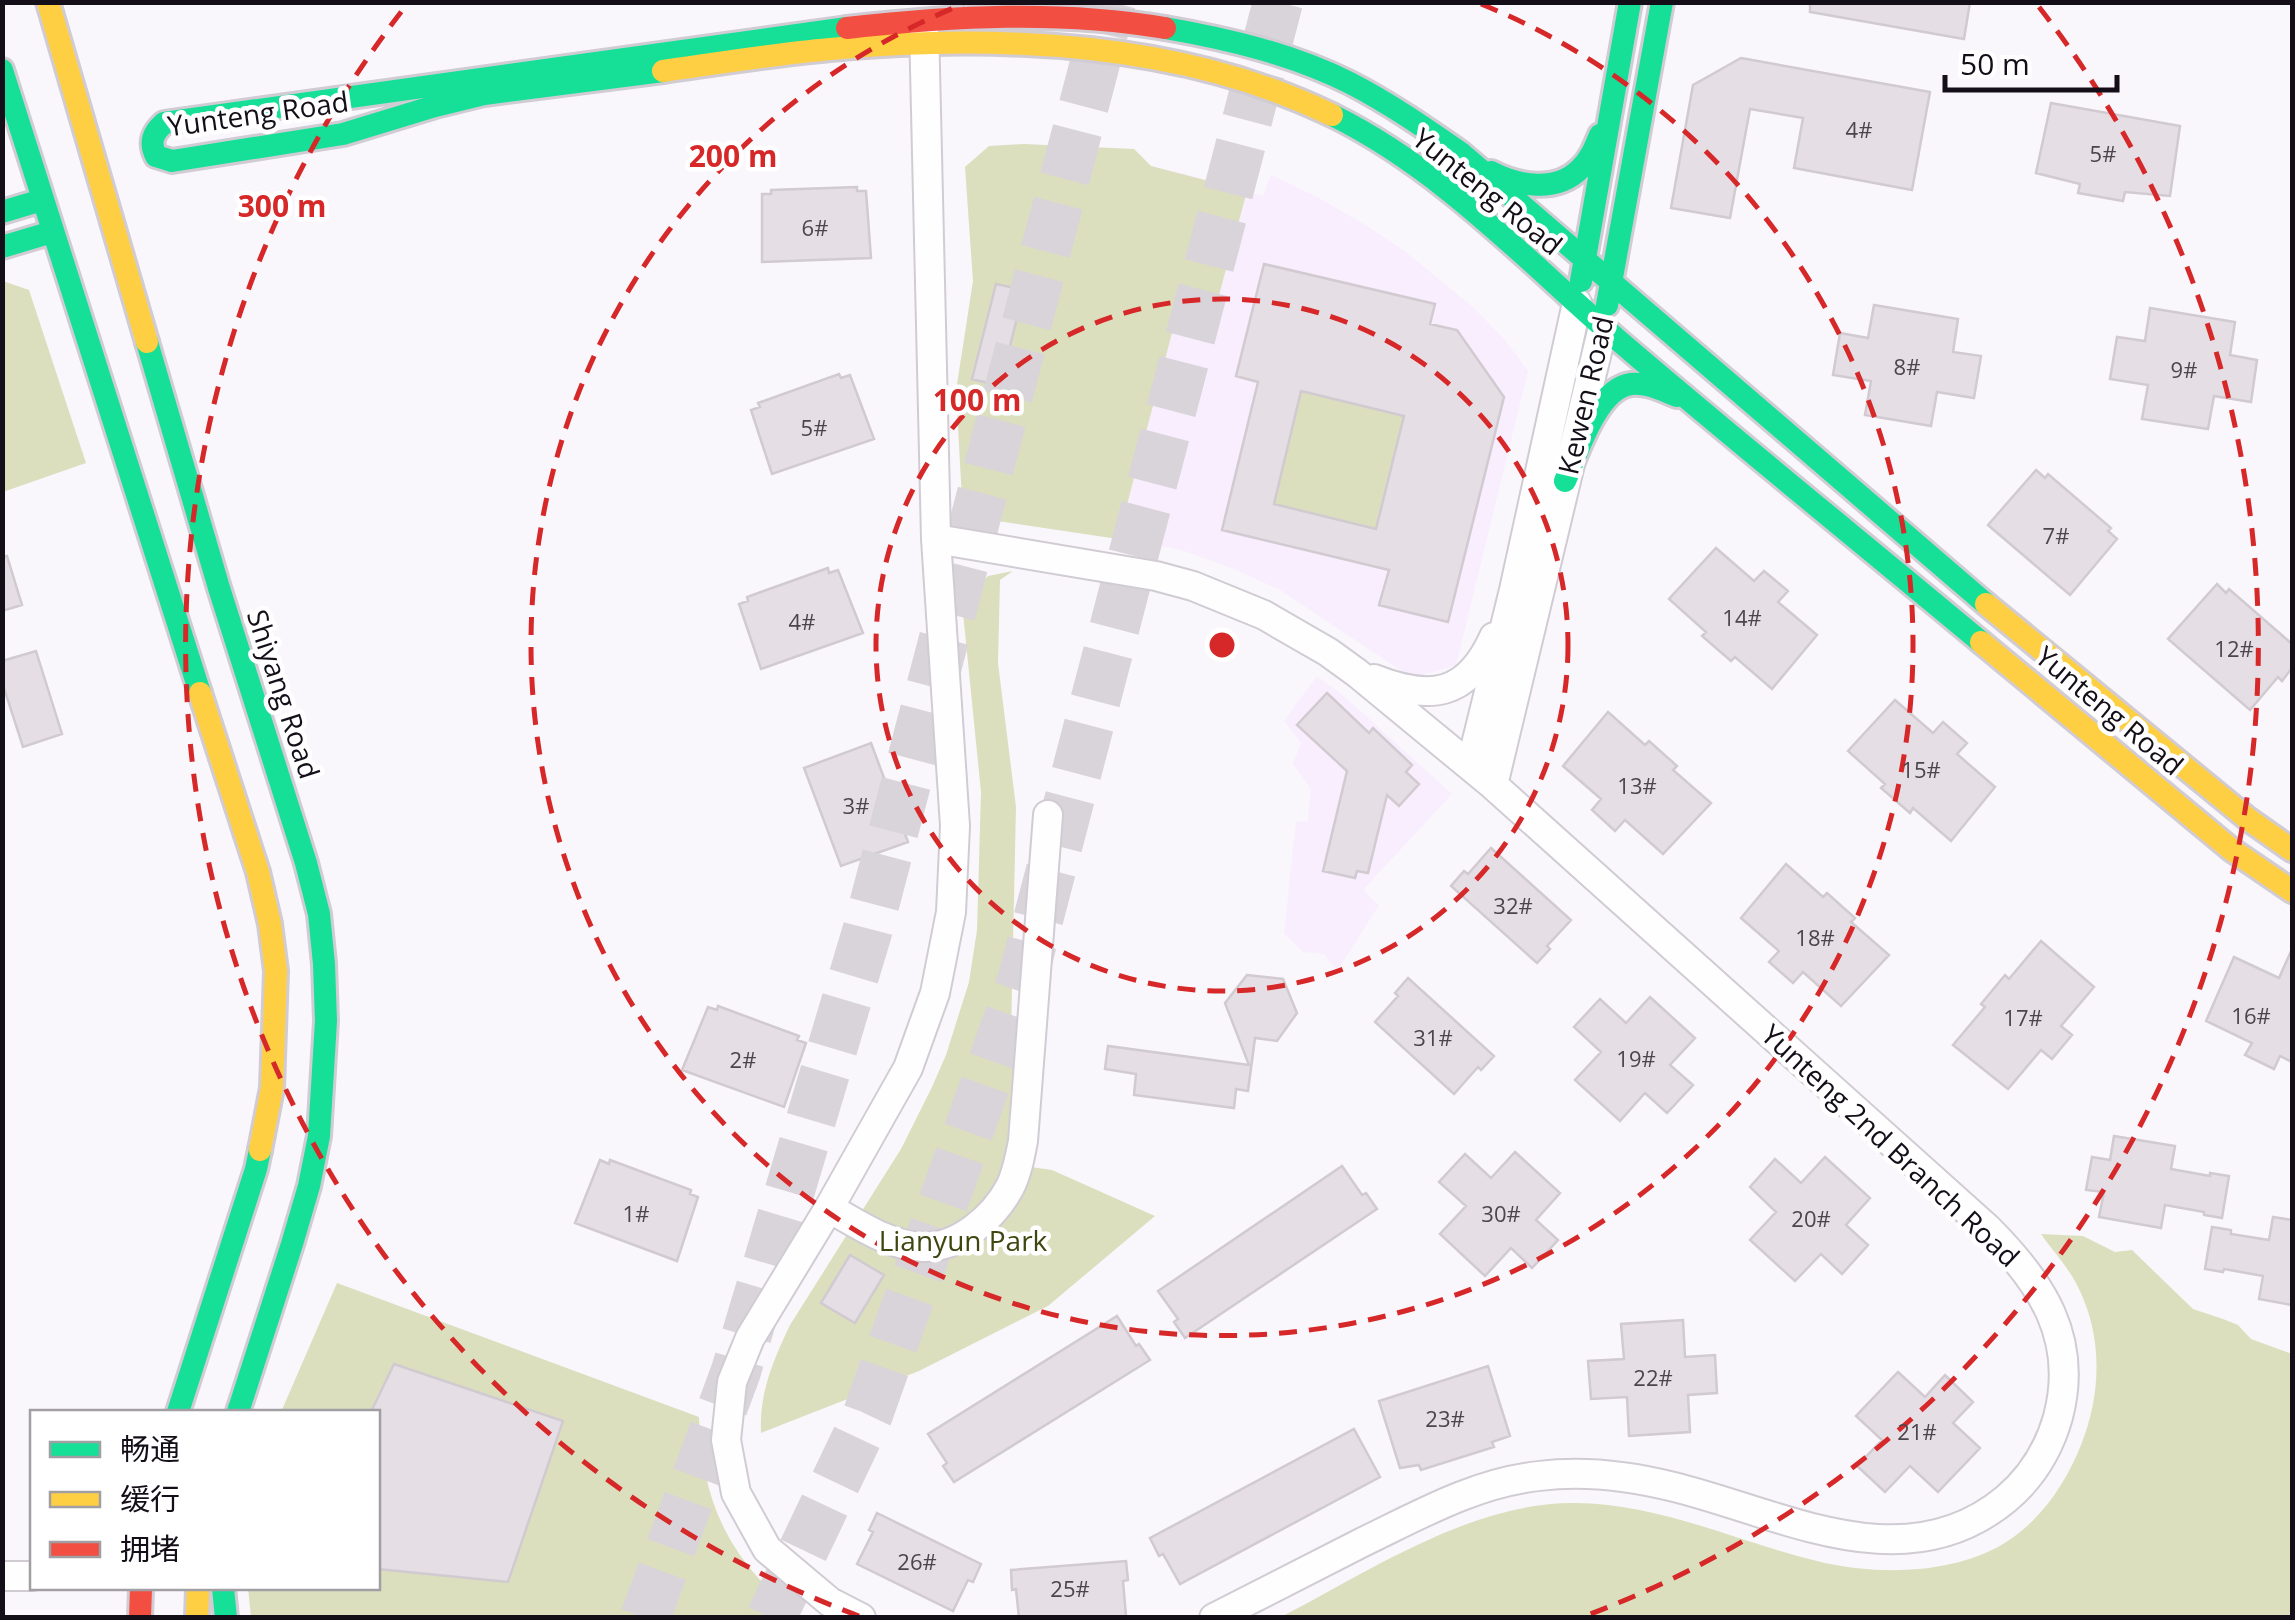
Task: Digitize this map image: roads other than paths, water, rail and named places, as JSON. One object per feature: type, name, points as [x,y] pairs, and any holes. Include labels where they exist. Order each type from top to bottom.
[{"type":"main road","name":"Shiyang Road","points":[[48,2],[319,914],[326,1021],[319,1136],[292,1244],[238,1410]]},
{"type":"main road","name":"Kewen Road","points":[[1576,303],[1630,2]]},
{"type":"main road","name":"Kewen Road","points":[[1602,328],[1662,2]]},
{"type":"main road","name":"Yunteng Road","points":[[2292,850],[2248,819],[1989,607],[1461,154],[1404,114],[1331,74],[1282,57],[1156,25],[1078,17],[1009,16],[925,32],[828,48],[484,94],[344,134],[172,161],[156,156],[151,142],[153,134],[164,123],[825,30],[925,32],[1153,58],[1216,72],[1313,106],[1361,130],[1443,186],[1602,328],[2232,850],[2292,891]]},
{"type":"main road","points":[[2,70],[258,872],[270,924],[276,971],[272,1088],[256,1169],[179,1410]]},
{"type":"main road","points":[[1461,154],[1503,180],[1536,186],[1551,184],[1572,175],[1589,159],[1611,110]]},
{"type":"main road","points":[[2,212],[42,200]]},
{"type":"main road","points":[[2,247],[52,232]]},
{"type":"main road","points":[[1565,482],[1598,408],[1618,387],[1630,383],[1656,386],[1696,406]]},
{"type":"main road","points":[[140,1590],[140,1618]]},
{"type":"main road","points":[[197,1618],[198,1590]]},
{"type":"main road","points":[[223,1590],[226,1618]]},
{"type":"street","points":[[861,1618],[830,1602],[767,1549],[736,1493],[726,1440],[732,1382],[750,1338],[908,1068],[934,992],[952,912],[955,826],[936,538],[925,32]]},
{"type":"street","name":"Kewen Road","points":[[1470,766],[1514,590],[1576,303]]},
{"type":"street","name":"Kewen Road","points":[[1493,785],[1602,328]]},
{"type":"street","name":"Yunteng 2nd Branch Road","points":[[936,538],[1156,576],[1193,586],[1280,623],[1328,652],[1493,785],[2011,1252],[2033,1278],[2057,1328],[2063,1390],[2058,1417],[2042,1456],[2017,1490],[1996,1507],[1948,1532],[1920,1538],[1859,1538],[1646,1480],[1578,1473],[1544,1475],[1512,1479],[1448,1499],[1214,1618]]},
{"type":"street","points":[[1357,673],[1402,690],[1442,690],[1460,684],[1487,652],[1514,590]]},
{"type":"street","points":[[829,1208],[879,1236],[922,1247],[942,1245],[980,1224],[1011,1185],[1022,1142],[1048,815]]},
{"type":"street","points":[[2,1576],[30,1576]]},
{"type":"tunnel","points":[[645,1618],[736,1371],[867,932],[1111,2]]},
{"type":"tunnel","points":[[771,1618],[868,1414],[1022,981],[1278,2]]},
{"type":"park label","name":"Lianyun Park","points":[[963,1240]]}]
